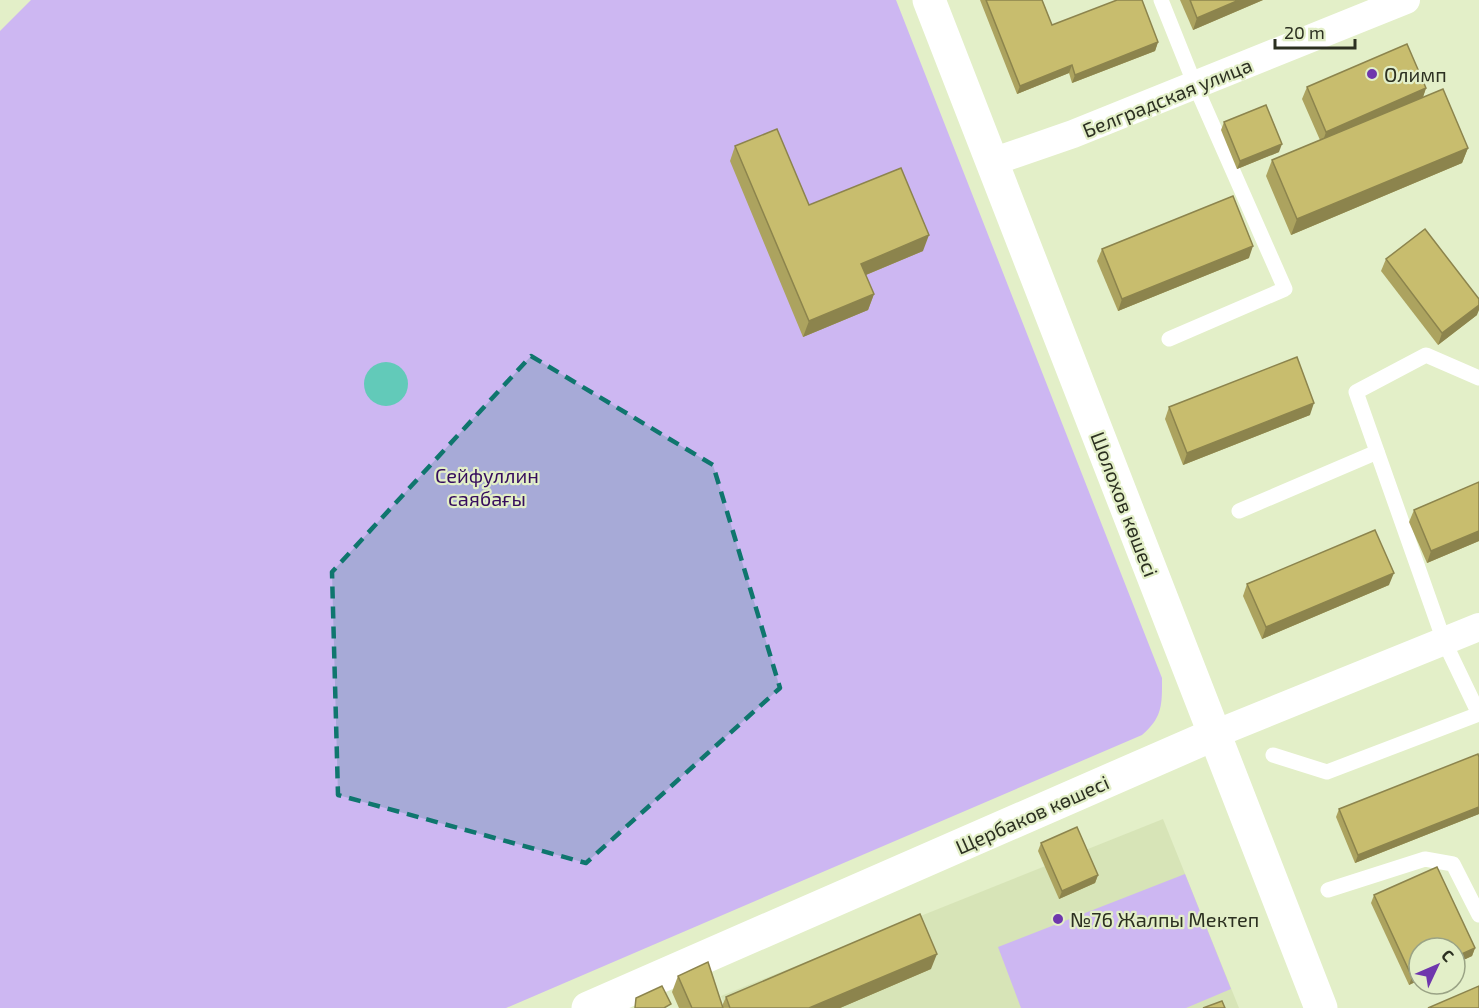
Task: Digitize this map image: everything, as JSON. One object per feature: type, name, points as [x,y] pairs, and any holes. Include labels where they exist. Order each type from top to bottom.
[{"type":"main road","name":"Шолохов көшесі","points":[[929,0],[1321,1008]]},
{"type":"main road","name":"Щербаков көшесі","points":[[588,1008],[1215,734]]},
{"type":"street","name":"Белградская улица","points":[[992,162],[1073,134],[1406,0]]},
{"type":"street","name":"Щербаков көшесі","points":[[1215,734],[1479,627]]},
{"type":"lane","points":[[1161,0],[1195,85],[1285,289],[1169,339]]},
{"type":"lane","points":[[1273,755],[1327,772],[1479,714],[1444,641],[1356,392],[1426,355],[1479,378]]},
{"type":"lane","points":[[1239,511],[1377,452]]},
{"type":"lane","points":[[1328,890],[1425,859],[1453,864],[1479,915]]},
{"type":"highlighted area","points":[[531,356],[713,465],[780,688],[586,863],[338,795],[332,572]]},
{"type":"shaded area","name":"№76 Жалпы Мектеп","points":[[1163,819],[1239,1008],[726,1008],[721,996]]},
{"type":"green space","name":"Сейфуллин саябағы","points":[[31,0],[896,0],[1162,678],[1158,716],[1142,735],[506,1008],[0,1008],[0,31]]},
{"type":"green space","points":[[1185,874],[1231,989],[1186,1008],[1021,1008],[998,947]]},
{"type":"water","points":[[386,362],[395,363],[402,368],[407,375],[407,393],[402,400],[395,405],[386,406],[377,405],[370,400],[365,393],[364,384],[365,375],[370,368],[377,363]]},
{"type":"building","points":[[986,0],[1042,0],[1052,25],[1117,0],[1142,0],[1158,42],[1075,75],[1072,65],[1020,86]]},
{"type":"building","points":[[1190,0],[1239,0],[1197,18]]},
{"type":"building","points":[[1407,44],[1426,88],[1326,132],[1307,87]]},
{"type":"building","points":[[1443,89],[1468,148],[1297,219],[1272,160]]},
{"type":"building","points":[[1266,105],[1282,144],[1240,161],[1224,122]]},
{"type":"building","points":[[777,129],[809,205],[901,168],[929,235],[861,264],[874,294],[809,321],[735,146]]},
{"type":"building","points":[[1233,196],[1253,246],[1122,299],[1102,249]]},
{"type":"building","points":[[1425,229],[1479,299],[1479,305],[1442,333],[1386,259]]},
{"type":"building","points":[[1297,357],[1314,403],[1187,453],[1169,407]]},
{"type":"building","points":[[1479,482],[1479,531],[1431,551],[1414,510]]},
{"type":"building","points":[[1375,530],[1394,573],[1266,627],[1247,584]]},
{"type":"building","points":[[1478,754],[1479,807],[1358,855],[1339,809]]},
{"type":"building","points":[[1077,827],[1098,875],[1062,891],[1041,843]]},
{"type":"building","points":[[1437,867],[1475,948],[1467,952],[1467,936],[1407,936],[1407,966],[1374,895]]},
{"type":"building","points":[[920,914],[937,954],[809,1008],[730,1008],[726,997]]},
{"type":"building","points":[[708,962],[723,1008],[692,1008],[678,976]]},
{"type":"building","points":[[662,986],[671,1004],[664,1008],[635,1008],[636,998]]},
{"type":"building","points":[[1479,986],[1479,1008],[1428,1008],[1456,996],[1467,996],[1467,991]]},
{"type":"building","points":[[1222,1001],[1225,1008],[1203,1008]]},
{"type":"place","name":"Олимп","points":[[1372,74]]},
{"type":"place","name":"№76 Жалпы Мектеп","points":[[1058,919]]}]
